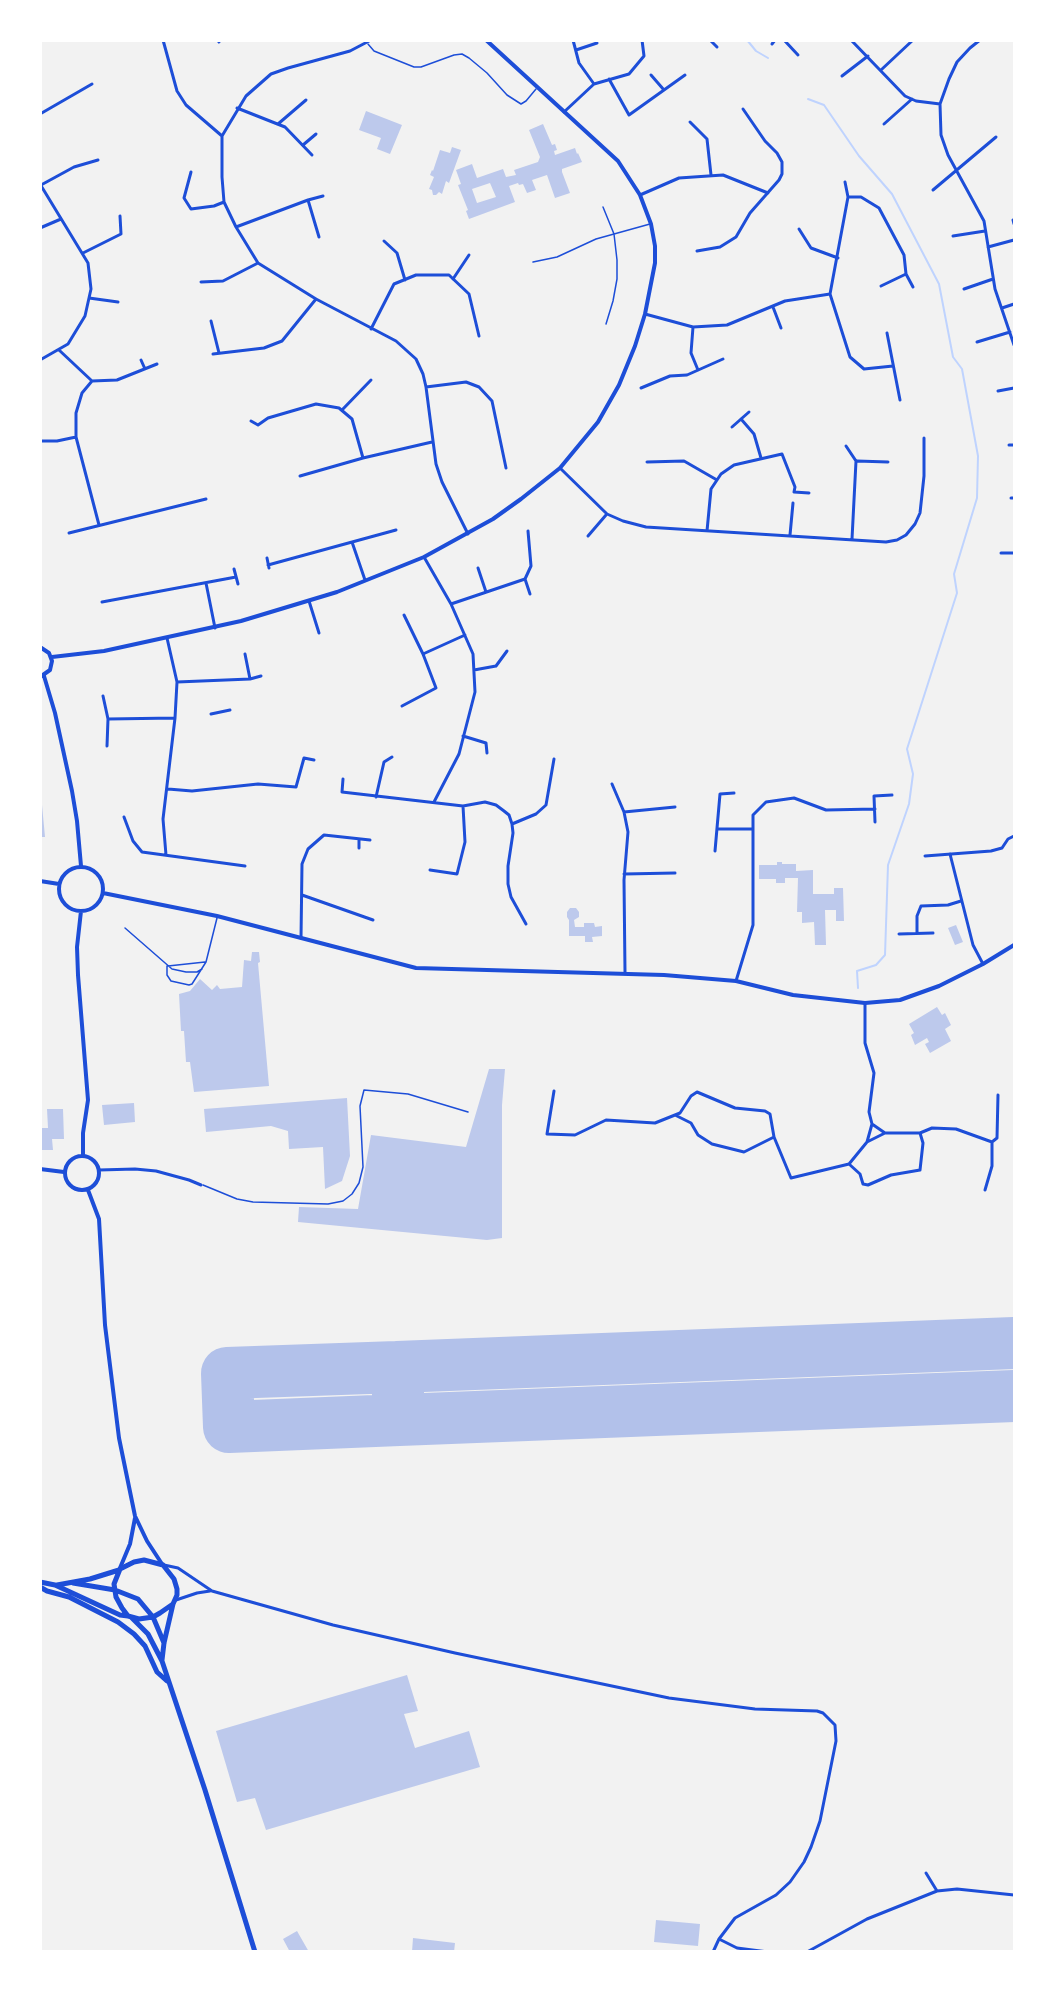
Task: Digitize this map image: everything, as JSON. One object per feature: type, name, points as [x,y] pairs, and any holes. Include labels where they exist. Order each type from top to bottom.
[{"type":"highway","points":[[40,1584],[73,1583],[119,1570],[139,1561],[163,1564],[174,1579],[177,1589],[162,1661]]},
{"type":"highway","points":[[119,1570],[114,1584],[118,1602],[148,1634],[162,1661],[255,1952]]},
{"type":"highway","points":[[73,1583],[115,1590],[138,1599],[148,1608],[164,1643]]},
{"type":"highway","points":[[40,1584],[47,1591],[97,1610],[126,1628],[145,1646],[157,1672],[168,1682]]},
{"type":"highway","points":[[56,1585],[120,1615],[147,1619],[174,1602]]},
{"type":"street","points":[[163,40],[177,92],[186,105],[222,136]]},
{"type":"street","points":[[51,657],[104,651],[215,627],[309,601],[424,557],[494,519],[560,468],[598,422],[609,405],[645,314],[655,263],[651,224],[640,195],[618,161],[486,40]]},
{"type":"street","points":[[573,40],[579,63],[594,84]]},
{"type":"street","points":[[564,112],[594,84],[629,74],[644,56],[642,40]]},
{"type":"street","points":[[710,40],[717,46]]},
{"type":"street","points":[[784,40],[798,55]]},
{"type":"street","points":[[851,40],[905,96],[940,104]]},
{"type":"street","points":[[880,70],[912,40]]},
{"type":"street","points":[[980,40],[957,62],[940,104],[940,135],[984,221],[993,279],[1014,345]]},
{"type":"street","points":[[369,42],[350,51],[271,74],[246,96],[222,136],[224,202],[236,227],[258,262],[316,300],[396,341],[416,359],[426,387],[436,464],[442,482],[468,534]]},
{"type":"street","points":[[576,50],[597,43]]},
{"type":"street","points":[[842,76],[868,56]]},
{"type":"street","points":[[651,75],[664,90]]},
{"type":"street","points":[[609,79],[629,116],[685,75]]},
{"type":"street","points":[[40,114],[92,84]]},
{"type":"street","points":[[884,124],[912,99]]},
{"type":"street","points":[[278,124],[306,100]]},
{"type":"street","points":[[237,108],[285,127],[312,156]]},
{"type":"street","points":[[697,251],[720,247],[736,237],[750,213],[782,174],[782,162],[777,153],[765,141],[743,109]]},
{"type":"street","points":[[690,122],[707,139],[711,175]]},
{"type":"street","points":[[303,145],[316,134]]},
{"type":"street","points":[[933,189],[996,137]]},
{"type":"street","points":[[40,360],[68,344],[85,316],[91,289],[88,263],[41,184],[74,167],[98,160]]},
{"type":"street","points":[[191,172],[184,198],[191,208],[213,206],[224,202]]},
{"type":"street","points":[[640,195],[679,178],[711,175],[723,175],[768,193]]},
{"type":"street","points":[[844,182],[848,197],[830,294],[850,357],[864,369],[892,366]]},
{"type":"street","points":[[236,227],[323,196]]},
{"type":"street","points":[[848,197],[861,197],[879,208],[904,255],[906,274],[913,287]]},
{"type":"street","points":[[308,200],[319,237]]},
{"type":"street","points":[[82,253],[122,234],[120,216]]},
{"type":"street","points":[[40,228],[61,218]]},
{"type":"street","points":[[800,229],[811,248],[838,258]]},
{"type":"street","points":[[953,236],[985,231]]},
{"type":"street","points":[[988,247],[1014,240]]},
{"type":"street","points":[[384,241],[397,253],[405,280]]},
{"type":"street","points":[[453,279],[469,255]]},
{"type":"street","points":[[201,282],[223,280],[258,262]]},
{"type":"street","points":[[881,286],[906,274]]},
{"type":"street","points":[[371,329],[394,284],[416,275],[449,275],[469,294],[479,336]]},
{"type":"street","points":[[964,289],[993,279]]},
{"type":"street","points":[[645,314],[693,327],[727,325],[785,301],[830,294]]},
{"type":"street","points":[[89,298],[118,302]]},
{"type":"street","points":[[213,354],[264,348],[282,341],[316,300]]},
{"type":"street","points":[[1002,308],[1014,304]]},
{"type":"street","points":[[772,307],[782,328]]},
{"type":"street","points":[[211,321],[219,353]]},
{"type":"street","points":[[693,327],[691,353],[698,370]]},
{"type":"street","points":[[977,342],[1010,332]]},
{"type":"street","points":[[887,333],[900,400]]},
{"type":"street","points":[[59,350],[92,381],[117,380],[157,364]]},
{"type":"street","points":[[641,388],[670,376],[687,375],[723,359]]},
{"type":"street","points":[[141,360],[145,369]]},
{"type":"street","points":[[342,410],[371,380]]},
{"type":"street","points":[[92,381],[82,393],[76,413],[76,437],[99,525]]},
{"type":"street","points":[[426,387],[466,382],[480,387],[492,400],[506,468]]},
{"type":"street","points":[[998,391],[1014,388]]},
{"type":"street","points":[[251,421],[258,425],[268,418],[316,404],[339,408],[352,419],[363,458]]},
{"type":"street","points":[[732,427],[749,412]]},
{"type":"street","points":[[741,419],[754,434],[761,458]]},
{"type":"street","points":[[40,441],[57,441],[76,437]]},
{"type":"street","points":[[560,468],[607,514],[622,521],[646,527],[852,538],[886,542],[906,535],[920,513],[924,438]]},
{"type":"street","points":[[300,476],[432,442]]},
{"type":"street","points":[[1009,445],[1014,445]]},
{"type":"street","points":[[846,446],[856,461],[852,538]]},
{"type":"street","points":[[707,531],[711,489],[721,474],[734,465],[782,454],[795,487],[794,494],[809,493]]},
{"type":"street","points":[[647,462],[684,461],[717,480]]},
{"type":"street","points":[[856,461],[888,462]]},
{"type":"street","points":[[69,533],[206,499]]},
{"type":"street","points":[[790,535],[793,503]]},
{"type":"street","points":[[588,536],[607,514]]},
{"type":"street","points":[[267,558],[269,567],[396,530]]},
{"type":"street","points":[[528,531],[531,566],[525,579],[530,594]]},
{"type":"street","points":[[352,543],[365,581]]},
{"type":"street","points":[[1001,553],[1014,553]]},
{"type":"street","points":[[424,557],[451,604],[473,654],[475,692],[459,754],[434,802]]},
{"type":"street","points":[[478,568],[486,592]]},
{"type":"street","points":[[234,569],[238,584]]},
{"type":"street","points":[[102,602],[236,577]]},
{"type":"street","points":[[451,604],[525,579]]},
{"type":"street","points":[[206,583],[215,627]]},
{"type":"street","points":[[309,601],[319,633]]},
{"type":"street","points":[[402,706],[436,688],[404,615]]},
{"type":"street","points":[[423,654],[465,635]]},
{"type":"street","points":[[166,855],[163,819],[177,682],[167,638]]},
{"type":"street","points":[[40,647],[46,649],[51,657],[50,670],[42,676],[55,713],[72,791],[81,866]]},
{"type":"street","points":[[474,670],[496,666],[507,651]]},
{"type":"street","points":[[245,654],[250,680]]},
{"type":"street","points":[[177,682],[250,680],[261,676]]},
{"type":"street","points":[[103,696],[108,719],[107,746]]},
{"type":"street","points":[[211,714],[230,710]]},
{"type":"street","points":[[108,719],[175,718]]},
{"type":"street","points":[[463,736],[486,743],[487,753]]},
{"type":"street","points":[[376,797],[384,762],[392,757]]},
{"type":"street","points":[[167,789],[192,791],[258,784],[296,787],[304,758],[314,760]]},
{"type":"street","points":[[512,824],[536,814],[546,805],[554,759]]},
{"type":"street","points":[[343,779],[341,793],[463,806],[485,802],[496,805],[509,815],[513,833],[508,884],[511,897],[526,924]]},
{"type":"street","points":[[612,784],[624,812],[628,832],[624,874],[625,972]]},
{"type":"street","points":[[715,851],[720,794],[734,793]]},
{"type":"street","points":[[875,822],[874,796],[892,795]]},
{"type":"street","points":[[736,981],[753,925],[753,815],[765,802],[794,798],[825,810],[875,808]]},
{"type":"street","points":[[430,870],[457,874],[465,842],[463,806]]},
{"type":"street","points":[[624,812],[675,807]]},
{"type":"street","points":[[124,817],[133,840],[142,852],[245,866]]},
{"type":"street","points":[[717,829],[753,829]]},
{"type":"street","points":[[301,939],[302,864],[308,849],[324,835],[370,840]]},
{"type":"street","points":[[925,856],[991,851],[1002,848],[1008,839],[1014,836]]},
{"type":"street","points":[[359,848],[360,839]]},
{"type":"street","points":[[950,854],[973,945],[983,964]]},
{"type":"street","points":[[81,866],[99,874],[104,887],[98,904],[81,911],[73,910],[63,902],[58,890],[59,884],[67,871],[81,866]]},
{"type":"street","points":[[624,874],[675,873]]},
{"type":"street","points":[[40,881],[59,884]]},
{"type":"street","points":[[103,893],[218,916],[416,968],[625,972],[736,981],[793,995],[865,1003],[900,1000],[939,986],[983,964],[1014,945]]},
{"type":"street","points":[[302,895],[373,920]]},
{"type":"street","points":[[917,933],[917,916],[921,906],[948,905],[961,901]]},
{"type":"street","points":[[81,911],[77,947],[78,975],[88,1100],[82,1156]]},
{"type":"street","points":[[899,934],[933,933]]},
{"type":"street","points":[[554,1091],[546,1134],[575,1135],[606,1120],[655,1123],[680,1113],[691,1096],[697,1092],[735,1108],[765,1111],[770,1114],[774,1137],[791,1178],[849,1164],[867,1142],[872,1124],[869,1112],[873,1073],[865,1043],[865,1003]]},
{"type":"street","points":[[992,1142],[997,1138],[998,1095]]},
{"type":"street","points":[[675,1116],[691,1122],[698,1135],[712,1144],[744,1152],[774,1137]]},
{"type":"street","points":[[872,1124],[885,1133]]},
{"type":"street","points":[[867,1142],[885,1133],[920,1133],[932,1128],[956,1129],[992,1142]]},
{"type":"street","points":[[849,1164],[860,1174],[863,1184],[868,1185],[891,1175],[920,1170],[923,1143],[920,1133]]},
{"type":"street","points":[[985,1190],[992,1166],[992,1142]]},
{"type":"street","points":[[77,1156],[82,1156],[93,1160],[99,1170],[96,1184],[82,1191],[71,1187],[64,1172],[68,1162],[77,1156]]},
{"type":"street","points":[[40,1169],[64,1172]]},
{"type":"street","points":[[99,1170],[135,1169],[156,1172],[201,1185]]},
{"type":"street","points":[[88,1190],[99,1219],[105,1325],[113,1398],[135,1516],[147,1541],[163,1564],[178,1568],[212,1591],[333,1625],[669,1698],[755,1709],[817,1711],[823,1713],[835,1725],[836,1741],[820,1821],[804,1862],[790,1882],[776,1895],[735,1918],[719,1939],[713,1952]]},
{"type":"street","points":[[119,1570],[130,1544],[135,1516]]},
{"type":"street","points":[[174,1602],[197,1593],[212,1591]]},
{"type":"street","points":[[927,1873],[936,1891]]},
{"type":"street","points":[[807,1952],[867,1919],[936,1891],[957,1889],[1014,1895]]},
{"type":"street","points":[[719,1939],[737,1948],[768,1952]]},
{"type":"lane","points":[[369,42],[374,51],[414,67],[421,67],[462,54],[521,104],[526,102],[537,88]]},
{"type":"lane","points":[[603,207],[614,234],[617,260],[617,279],[606,324]]},
{"type":"lane","points":[[533,262],[557,257],[596,239],[651,224]]},
{"type":"lane","points":[[167,966],[168,979],[189,986],[192,984],[206,962],[218,916]]},
{"type":"lane","points":[[125,928],[172,969],[197,972],[202,968]]},
{"type":"lane","points":[[167,966],[206,962]]},
{"type":"lane","points":[[201,1185],[253,1202],[328,1204],[343,1201],[360,1183],[363,1167],[360,1106],[364,1090],[408,1094],[468,1112]]},
{"type":"building","points":[[366,111],[402,125],[390,154],[377,149],[381,138],[359,130]]},
{"type":"building","points":[[543,124],[552,145],[555,144],[557,150],[554,151],[555,155],[575,148],[582,162],[562,169],[570,193],[555,198],[547,175],[532,180],[536,190],[527,193],[523,184],[509,186],[515,202],[469,219],[466,211],[468,210],[458,185],[461,184],[456,170],[472,164],[477,178],[503,169],[506,177],[516,175],[514,170],[538,162],[540,157],[529,130]],"holes":[[[490,183],[496,197],[477,203],[472,189]]]},
{"type":"building","points":[[452,147],[461,150],[449,183],[446,181],[442,194],[439,192],[433,195],[432,190],[429,189],[434,177],[430,175],[440,150],[450,153]]},
{"type":"building","points":[[40,805],[42,805],[45,837],[40,837]]},
{"type":"building","points":[[777,862],[796,864],[796,871],[813,870],[813,894],[834,894],[834,888],[843,888],[844,921],[836,921],[836,910],[825,910],[826,945],[815,945],[814,922],[802,923],[802,912],[797,912],[798,878],[785,878],[785,883],[776,883],[776,879],[759,879],[759,865],[777,865]]},
{"type":"building","points":[[570,908],[576,908],[579,912],[579,917],[574,920],[575,927],[584,927],[584,923],[594,923],[595,927],[602,926],[602,936],[592,937],[593,942],[585,942],[585,936],[569,936],[567,912]]},
{"type":"building","points":[[956,925],[963,942],[955,945],[948,928]]},
{"type":"building","points":[[252,952],[259,952],[260,962],[258,963],[269,1086],[194,1092],[190,1062],[186,1062],[184,1031],[181,1031],[179,994],[190,991],[200,979],[212,990],[217,985],[220,989],[242,987],[244,960],[251,961]]},
{"type":"building","points":[[937,1007],[942,1015],[945,1013],[951,1025],[945,1029],[951,1041],[930,1053],[925,1044],[929,1042],[927,1038],[915,1045],[911,1035],[914,1033],[909,1024]]},
{"type":"building","points":[[489,1069],[505,1069],[502,1105],[502,1238],[487,1240],[298,1222],[299,1207],[358,1209],[371,1135],[466,1147]]},
{"type":"building","points":[[347,1098],[350,1156],[342,1181],[325,1189],[323,1147],[289,1149],[288,1131],[271,1126],[206,1132],[204,1109]]},
{"type":"building","points":[[134,1103],[135,1122],[104,1125],[102,1105]]},
{"type":"building","points":[[47,1109],[63,1109],[64,1139],[52,1139],[53,1150],[40,1150],[40,1128],[48,1128]]},
{"type":"building","points":[[407,1675],[418,1711],[404,1714],[415,1748],[469,1731],[480,1767],[266,1830],[255,1798],[237,1802],[216,1731]]},
{"type":"building","points":[[656,1920],[700,1924],[698,1946],[654,1942]]},
{"type":"building","points":[[297,1931],[309,1952],[290,1952],[283,1939]]},
{"type":"building","points":[[413,1938],[455,1943],[454,1952],[412,1952]]},
{"type":"waterway","points":[[747,40],[756,51],[768,58]]},
{"type":"waterway","points":[[808,99],[824,105],[859,156],[892,194],[939,284],[953,357],[962,369],[978,456],[977,498],[954,574],[957,593],[907,749],[913,774],[909,804],[888,865],[885,955],[876,965],[857,971],[858,988]]},
{"type":"runway","points":[[1014,1343],[397,1367],[399,1420],[1014,1396]]},
{"type":"runway","points":[[397,1367],[399,1420],[229,1427],[227,1373],[397,1367]]}]
